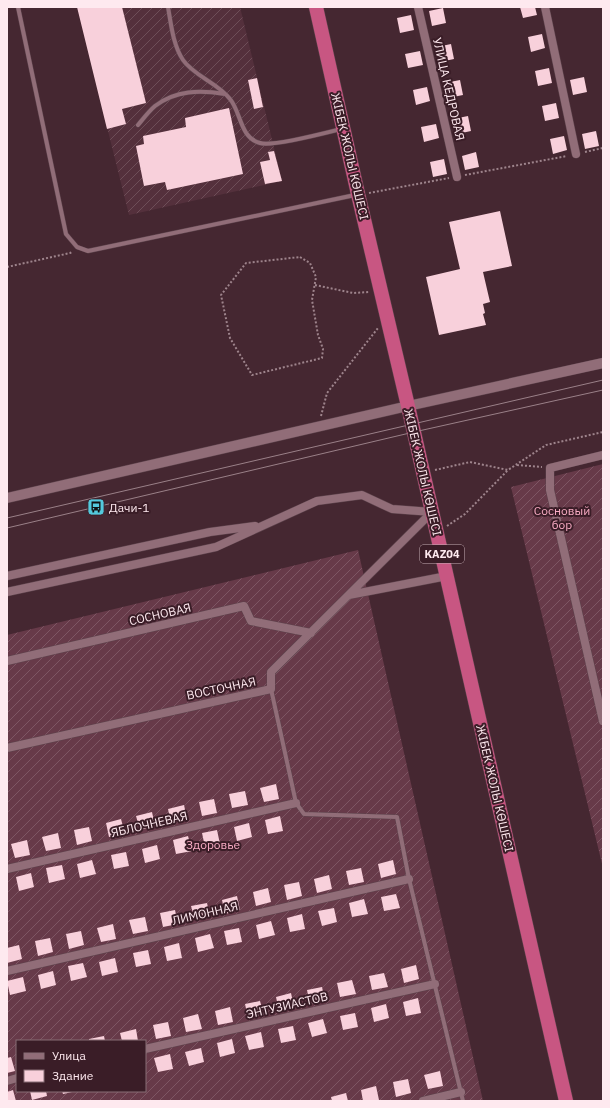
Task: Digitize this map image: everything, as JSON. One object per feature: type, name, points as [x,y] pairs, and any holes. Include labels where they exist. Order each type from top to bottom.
[{"type":"highway","name":"ЖІБЕК ЖОЛЫ КӨШЕСІ","points":[[316,7],[358,194],[424,473],[566,1101]]},
{"type":"street","name":"УЛИЦА КЕДРОВАЯ","points":[[418,7],[457,177]]},
{"type":"street","points":[[545,7],[576,154]]},
{"type":"street","points":[[7,498],[319,426],[603,363]]},
{"type":"street","points":[[603,455],[550,468],[550,490],[603,721]]},
{"type":"street","points":[[7,592],[216,547],[317,501],[362,495],[392,509],[432,512]]},
{"type":"street","name":"ВОСТОЧНАЯ","points":[[7,748],[272,690],[271,672],[432,512]]},
{"type":"street","points":[[7,576],[210,532],[263,526]]},
{"type":"street","points":[[348,595],[447,576]]},
{"type":"street","name":"СОСНОВАЯ","points":[[7,662],[244,606],[251,621],[311,633]]},
{"type":"street","name":"ЯБЛОЧНЕВАЯ","points":[[7,869],[296,803]]},
{"type":"street","name":"ЛИМОННАЯ","points":[[7,971],[409,879]]},
{"type":"street","name":"ЭНТУЗИАСТОВ","points":[[146,1049],[435,984]]},
{"type":"street","points":[[423,1101],[462,1092]]},
{"type":"lane","points":[[18,7],[66,234],[77,247],[88,250],[358,194]]},
{"type":"lane","points":[[168,7],[175,42],[183,60],[230,99],[235,106],[244,129],[253,141],[265,145],[273,144],[343,129]]},
{"type":"lane","points":[[138,125],[154,107],[170,97],[196,91],[225,94]]},
{"type":"lane","points":[[272,690],[296,803],[304,814],[397,817],[409,879],[463,1101]]},
{"type":"path","points":[[358,194],[457,177],[603,148]]},
{"type":"path","points":[[7,267],[70,253],[77,247]]},
{"type":"path","points":[[300,257],[310,263],[316,277],[315,285],[312,300],[318,334],[323,349],[322,358],[252,375],[230,338],[221,295],[246,263],[300,257]]},
{"type":"path","points":[[315,285],[352,293],[381,291]]},
{"type":"path","points":[[319,426],[328,393],[387,316]]},
{"type":"path","points":[[436,528],[445,527],[465,514],[508,470],[546,445],[603,432]]},
{"type":"path","points":[[424,473],[470,462],[508,470],[517,465],[550,468]]},
{"type":"shaded area","points":[[77,7],[240,7],[282,181],[129,215]]},
{"type":"green space","name":"Сосновый бор","points":[[603,464],[603,868],[511,487]]},
{"type":"green space","name":"Здоровье","points":[[358,550],[483,1101],[7,1101],[7,635]]},
{"type":"building","points":[[77,7],[122,7],[146,103],[122,109],[126,124],[107,129]]},
{"type":"building","points":[[520,7],[535,7],[537,15],[523,18]]},
{"type":"building","points":[[443,8],[446,23],[432,26],[429,11]]},
{"type":"building","points":[[411,15],[414,30],[400,33],[397,18]]},
{"type":"building","points":[[542,34],[545,48],[531,52],[528,37]]},
{"type":"building","points":[[451,44],[454,59],[440,62],[437,47]]},
{"type":"building","points":[[420,51],[423,65],[408,68],[405,54]]},
{"type":"building","points":[[549,68],[552,83],[538,86],[535,71]]},
{"type":"building","points":[[584,77],[587,92],[573,95],[570,80]]},
{"type":"building","points":[[257,78],[263,107],[254,109],[248,80]]},
{"type":"building","points":[[460,80],[463,95],[448,98],[445,83]]},
{"type":"building","points":[[427,87],[430,101],[416,105],[413,90]]},
{"type":"building","points":[[556,103],[559,118],[545,121],[542,106]]},
{"type":"building","points":[[229,108],[243,174],[167,190],[165,182],[144,186],[136,146],[144,144],[143,136],[186,127],[185,118]]},
{"type":"building","points":[[468,116],[471,131],[457,134],[453,119]]},
{"type":"building","points":[[436,124],[439,138],[424,142],[421,127]]},
{"type":"building","points":[[596,131],[599,146],[585,149],[582,134]]},
{"type":"building","points":[[564,136],[567,150],[553,154],[550,139]]},
{"type":"building","points":[[274,151],[282,181],[265,184],[260,162],[270,160],[268,152]]},
{"type":"building","points":[[476,152],[479,167],[465,170],[462,156]]},
{"type":"building","points":[[444,159],[447,174],[433,177],[430,162]]},
{"type":"building","points":[[500,211],[512,266],[483,272],[490,302],[483,304],[485,313],[483,314],[486,325],[439,335],[426,277],[460,269],[449,222]]},
{"type":"building","points":[[276,784],[279,799],[264,802],[260,788]]},
{"type":"building","points":[[245,791],[248,805],[232,808],[229,794]]},
{"type":"building","points":[[214,799],[217,813],[202,816],[199,802]]},
{"type":"building","points":[[184,805],[187,819],[171,823],[168,809]]},
{"type":"building","points":[[152,812],[155,826],[140,830],[136,816]]},
{"type":"building","points":[[280,816],[283,831],[268,834],[265,820]]},
{"type":"building","points":[[121,819],[125,834],[109,837],[106,823]]},
{"type":"building","points":[[249,823],[252,837],[237,841],[234,827]]},
{"type":"building","points":[[89,827],[92,841],[77,845],[74,830]]},
{"type":"building","points":[[217,830],[220,844],[205,847],[202,833]]},
{"type":"building","points":[[58,833],[61,848],[46,851],[42,837]]},
{"type":"building","points":[[188,836],[192,851],[176,854],[173,840]]},
{"type":"building","points":[[27,840],[30,855],[15,858],[11,844]]},
{"type":"building","points":[[157,845],[160,859],[145,863],[142,849]]},
{"type":"building","points":[[126,852],[129,866],[114,869],[111,855]]},
{"type":"building","points":[[92,860],[96,874],[80,878],[77,864]]},
{"type":"building","points":[[393,860],[396,874],[381,878],[378,864]]},
{"type":"building","points":[[62,865],[65,879],[49,883],[46,868]]},
{"type":"building","points":[[361,868],[364,882],[349,885],[346,871]]},
{"type":"building","points":[[31,873],[34,887],[19,891],[16,877]]},
{"type":"building","points":[[329,875],[332,889],[317,893],[314,879]]},
{"type":"building","points":[[299,882],[302,896],[287,900],[284,885]]},
{"type":"building","points":[[268,888],[271,902],[256,906],[253,892]]},
{"type":"building","points":[[396,894],[400,908],[384,911],[381,897]]},
{"type":"building","points":[[237,896],[240,910],[225,914],[222,900]]},
{"type":"building","points":[[364,899],[368,914],[352,917],[349,903]]},
{"type":"building","points":[[207,903],[210,917],[195,920],[191,906]]},
{"type":"building","points":[[334,908],[337,922],[322,926],[318,911]]},
{"type":"building","points":[[175,910],[178,924],[163,927],[160,913]]},
{"type":"building","points":[[302,914],[305,929],[290,932],[287,918]]},
{"type":"building","points":[[145,917],[148,931],[133,934],[129,920]]},
{"type":"building","points":[[271,921],[275,935],[259,939],[256,925]]},
{"type":"building","points":[[113,924],[116,939],[101,942],[97,928]]},
{"type":"building","points":[[239,928],[242,942],[227,945],[224,931]]},
{"type":"building","points":[[81,931],[84,945],[69,949],[66,934]]},
{"type":"building","points":[[210,934],[214,948],[198,952],[195,938]]},
{"type":"building","points":[[50,938],[53,952],[38,956],[35,941]]},
{"type":"building","points":[[179,943],[182,958],[167,961],[164,947]]},
{"type":"building","points":[[19,945],[22,959],[7,963],[7,948]]},
{"type":"building","points":[[148,950],[151,964],[136,967],[133,953]]},
{"type":"building","points":[[115,958],[118,972],[102,976],[99,962]]},
{"type":"building","points":[[83,963],[87,977],[71,981],[68,966]]},
{"type":"building","points":[[416,965],[419,979],[404,983],[401,969]]},
{"type":"building","points":[[53,971],[56,985],[41,989],[38,975]]},
{"type":"building","points":[[384,973],[388,987],[372,990],[369,976]]},
{"type":"building","points":[[23,977],[26,991],[10,995],[7,981]]},
{"type":"building","points":[[352,980],[356,994],[340,997],[337,983]]},
{"type":"building","points":[[322,987],[325,1001],[310,1004],[307,990]]},
{"type":"building","points":[[291,993],[294,1007],[279,1011],[276,997]]},
{"type":"building","points":[[418,998],[421,1013],[406,1016],[403,1002]]},
{"type":"building","points":[[260,1001],[264,1015],[248,1018],[245,1004]]},
{"type":"building","points":[[386,1004],[389,1018],[374,1022],[371,1008]]},
{"type":"building","points":[[230,1007],[233,1022],[218,1025],[215,1011]]},
{"type":"building","points":[[355,1013],[358,1027],[343,1030],[340,1016]]},
{"type":"building","points":[[198,1014],[202,1029],[186,1032],[183,1018]]},
{"type":"building","points":[[323,1019],[327,1033],[312,1037],[308,1023]]},
{"type":"building","points":[[168,1022],[171,1036],[156,1039],[153,1025]]},
{"type":"building","points":[[293,1026],[296,1040],[281,1043],[278,1029]]},
{"type":"building","points":[[136,1029],[138,1040],[122,1040],[120,1033]]},
{"type":"building","points":[[261,1032],[264,1047],[249,1050],[245,1036]]},
{"type":"building","points":[[104,1036],[105,1040],[89,1040]]},
{"type":"building","points":[[232,1039],[235,1053],[220,1057],[217,1043]]},
{"type":"building","points":[[201,1048],[204,1062],[189,1066],[185,1052]]},
{"type":"building","points":[[170,1054],[173,1069],[158,1072],[154,1058]]},
{"type":"building","points":[[11,1057],[15,1071],[7,1073],[7,1058]]},
{"type":"building","points":[[440,1071],[443,1086],[428,1089],[424,1075]]},
{"type":"building","points":[[408,1079],[411,1093],[396,1097],[393,1082]]},
{"type":"building","points":[[376,1086],[379,1100],[363,1101],[361,1090]]},
{"type":"building","points":[[13,1090],[16,1101],[7,1101],[7,1092]]},
{"type":"building","points":[[30,1092],[46,1092],[47,1096],[32,1100]]},
{"type":"building","points":[[346,1093],[348,1101],[332,1101],[331,1097]]},
{"type":"tram line","points":[[7,518],[603,380]]},
{"type":"tram line","points":[[7,528],[414,432],[603,390]]},
{"type":"place","name":"Дачи-1","points":[[96,507]]}]
